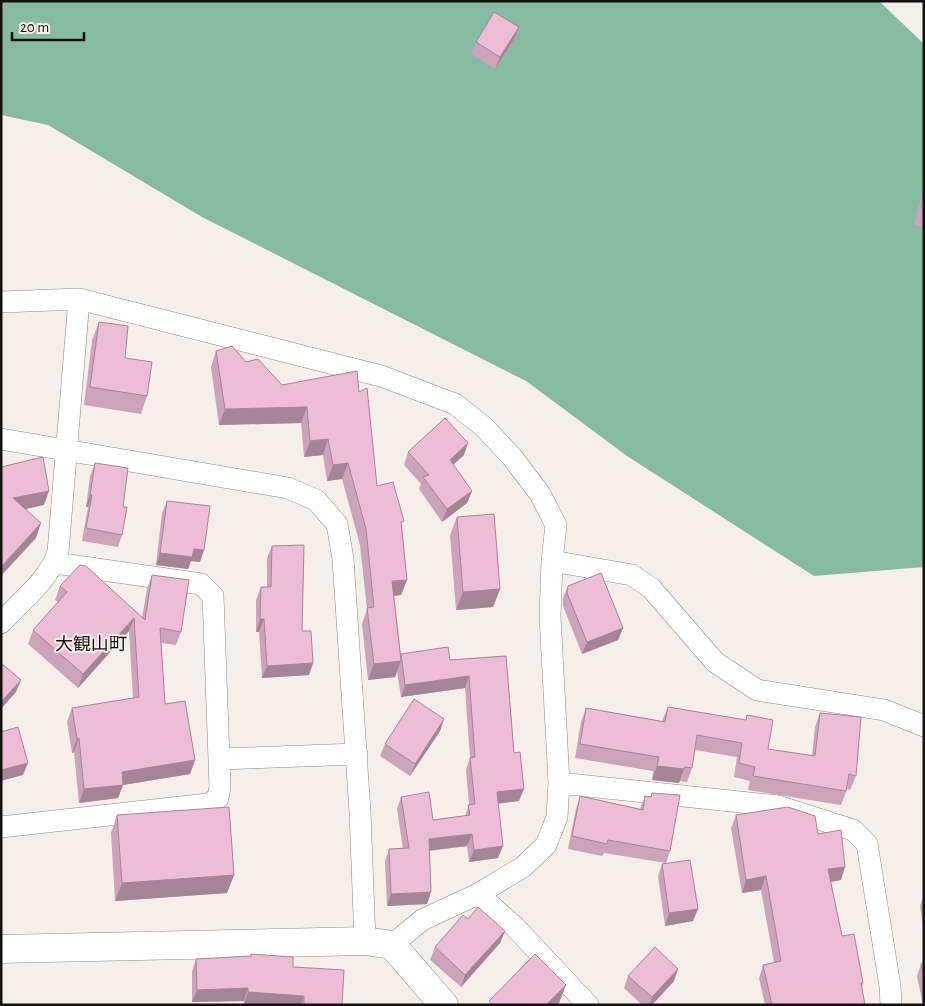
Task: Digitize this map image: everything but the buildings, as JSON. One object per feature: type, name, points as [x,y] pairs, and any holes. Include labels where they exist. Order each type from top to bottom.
[{"type":"street","points":[[1,624],[55,562],[58,552],[68,450],[79,299]]},
{"type":"street","points":[[1,302],[79,299],[381,376],[455,404],[484,427],[512,457],[540,494],[556,525],[552,561],[550,616],[559,783],[557,817],[546,845],[523,867],[478,894],[422,920],[392,945]]},
{"type":"street","points":[[1,439],[288,488],[316,500],[337,524],[344,559],[357,754],[365,941]]},
{"type":"street","points":[[552,561],[632,575],[651,588],[715,662],[757,690],[884,710],[924,726]]},
{"type":"street","points":[[1,827],[208,804],[218,798],[220,787],[213,596],[201,584],[55,562]]},
{"type":"street","points":[[219,759],[357,754]]},
{"type":"street","points":[[559,783],[778,806],[853,830],[867,844],[890,986],[891,1005]]},
{"type":"street","points":[[478,894],[515,927],[588,1005]]},
{"type":"street","points":[[1,949],[365,941],[392,945],[444,1005]]},
{"type":"green space","points":[[1,1],[879,1],[924,44],[924,567],[814,576],[627,456],[526,381],[202,217],[48,125],[1,115]]},
{"type":"district","name":"大観山町","points":[[91,645]]}]
